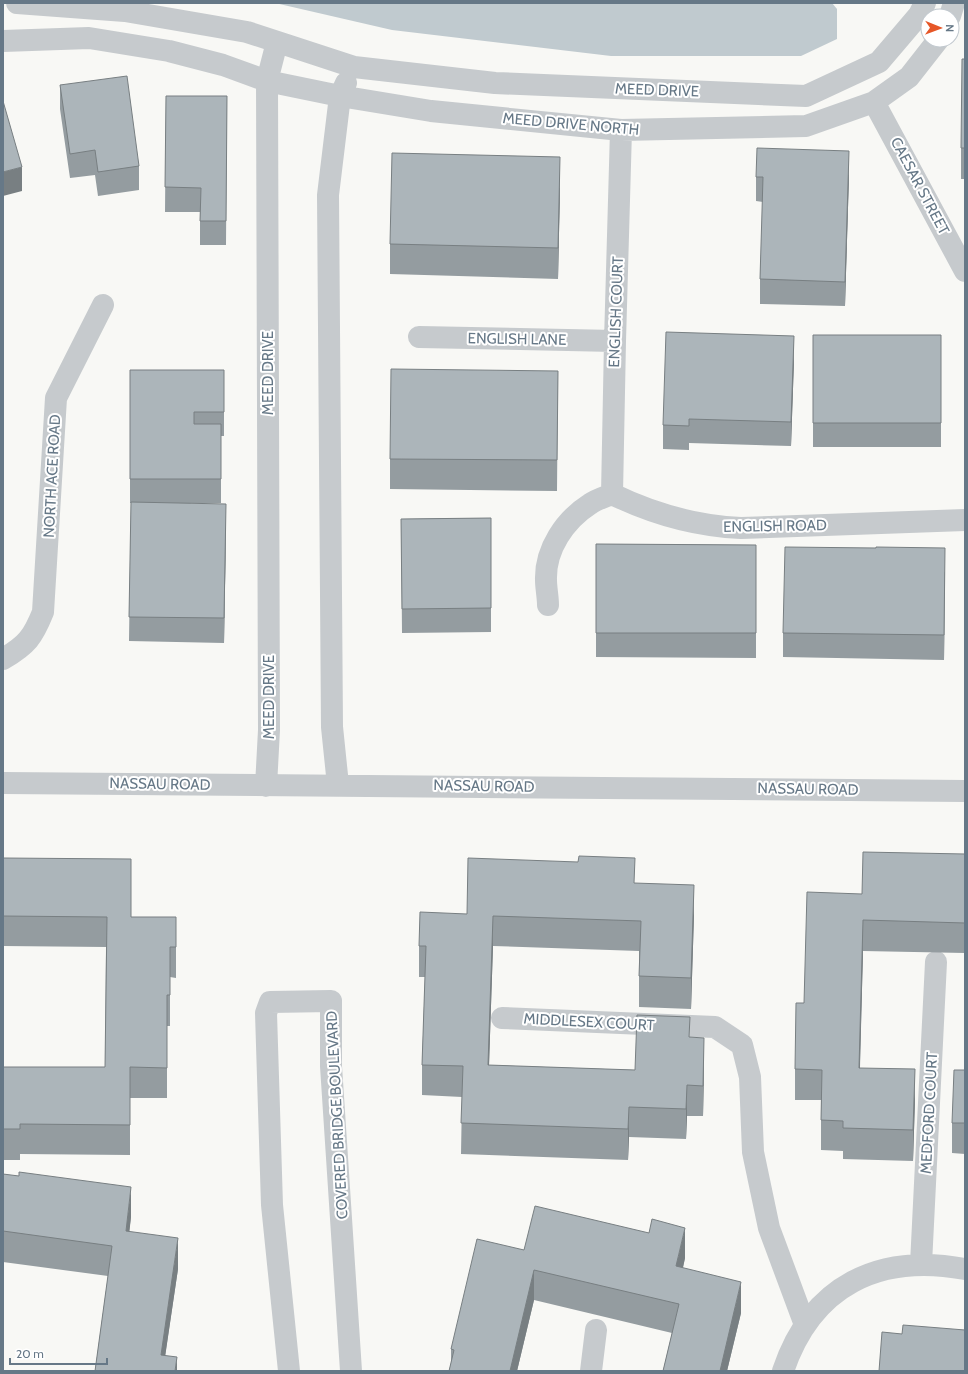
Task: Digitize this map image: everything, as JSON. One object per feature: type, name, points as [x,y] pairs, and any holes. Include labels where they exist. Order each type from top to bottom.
[{"type":"street","points":[[17,3],[125,10],[247,32],[277,42]]},
{"type":"street","name":"MEED DRIVE","points":[[266,786],[269,730],[267,81],[277,42],[354,67],[495,83],[806,96],[879,62],[919,15],[925,3]]},
{"type":"street","name":"MEED DRIVE NORTH","points":[[3,41],[96,39],[169,51],[222,65],[267,81],[431,112],[622,130],[806,126],[874,102]]},
{"type":"street","points":[[874,102],[909,77],[932,48]]},
{"type":"street","points":[[338,785],[332,727],[328,195],[340,96],[354,67]]},
{"type":"street","name":"CAESAR STREET","points":[[874,102],[958,244],[965,271]]},
{"type":"street","name":"ENGLISH COURT","points":[[612,494],[614,341],[622,130]]},
{"type":"street","name":"NORTH ACE ROAD","points":[[11,654],[35,632],[44,612],[56,398],[103,305]]},
{"type":"street","name":"ENGLISH LANE","points":[[419,337],[614,341]]},
{"type":"street","points":[[548,605],[546,579],[549,556],[559,535],[573,517],[591,503],[612,494]]},
{"type":"street","name":"ENGLISH ROAD","points":[[612,494],[632,504],[675,519],[718,527],[741,528],[965,520]]},
{"type":"street","name":"NASSAU ROAD","points":[[3,782],[266,786],[338,785],[965,791]]},
{"type":"street","name":"MEDFORD COURT","points":[[921,1264],[936,962]]},
{"type":"street","name":"COVERED BRIDGE BOULEVARD","points":[[289,1371],[272,1205],[266,1013],[270,1002],[331,1001],[331,1066],[351,1371]]},
{"type":"street","name":"MIDDLESEX COURT","points":[[502,1018],[715,1027],[742,1045],[750,1077],[753,1152],[769,1228],[805,1325]]},
{"type":"street","points":[[783,1371],[792,1347],[805,1325],[821,1306],[839,1290],[861,1277],[884,1268],[921,1264],[965,1268]]},
{"type":"street","points":[[591,1371],[596,1330]]},
{"type":"shaded area","points":[[275,3],[832,3],[837,9],[837,39],[801,56],[611,56],[392,30]]},
{"type":"building","points":[[962,59],[965,59],[965,148],[961,148]]},
{"type":"building","points":[[127,76],[139,166],[98,172],[95,150],[70,154],[60,85]]},
{"type":"building","points":[[166,96],[227,96],[226,221],[200,221],[201,188],[165,187]]},
{"type":"building","points":[[3,101],[22,167],[3,172]]},
{"type":"building","points":[[757,148],[849,151],[845,282],[760,279],[763,177],[756,177]]},
{"type":"building","points":[[392,153],[560,157],[558,248],[390,244]]},
{"type":"building","points":[[666,332],[794,336],[791,422],[689,419],[689,426],[663,425]]},
{"type":"building","points":[[813,335],[941,335],[941,423],[813,423]]},
{"type":"building","points":[[391,369],[558,371],[557,460],[390,459]]},
{"type":"building","points":[[130,370],[224,370],[224,412],[194,412],[194,424],[221,424],[221,479],[130,479]]},
{"type":"building","points":[[131,502],[226,504],[224,618],[129,617]]},
{"type":"building","points":[[491,518],[491,608],[402,609],[401,519]]},
{"type":"building","points":[[596,544],[756,545],[756,633],[596,633]]},
{"type":"building","points":[[785,547],[945,548],[944,635],[783,633]]},
{"type":"building","points":[[863,852],[965,854],[965,923],[863,920],[859,1068],[915,1069],[913,1130],[843,1128],[843,1121],[821,1120],[822,1070],[795,1069],[796,1003],[804,1003],[807,892],[862,894]]},
{"type":"building","points":[[579,856],[635,858],[634,883],[694,885],[691,978],[639,976],[641,921],[493,916],[488,1065],[635,1070],[637,1015],[690,1017],[689,1037],[704,1038],[703,1086],[687,1085],[686,1109],[629,1107],[628,1129],[461,1123],[463,1066],[422,1065],[426,946],[419,946],[420,912],[467,914],[468,858],[578,862]]},
{"type":"building","points":[[3,858],[131,859],[131,917],[176,917],[176,947],[170,947],[170,995],[167,995],[167,1068],[130,1067],[130,1125],[20,1124],[20,1129],[3,1129],[3,1067],[105,1067],[107,917],[3,916]]},
{"type":"building","points":[[954,1070],[965,1070],[965,1123],[952,1123]]},
{"type":"building","points":[[19,1172],[131,1187],[126,1231],[178,1238],[161,1355],[177,1357],[175,1371],[95,1371],[112,1246],[3,1231],[3,1174],[19,1176]]},
{"type":"building","points":[[535,1206],[649,1233],[652,1219],[685,1228],[676,1266],[741,1282],[720,1371],[663,1371],[679,1304],[534,1270],[510,1371],[449,1371],[454,1350],[451,1349],[477,1239],[524,1250]]},
{"type":"building","points":[[903,1325],[965,1330],[965,1371],[879,1371],[882,1332],[902,1334]]}]
